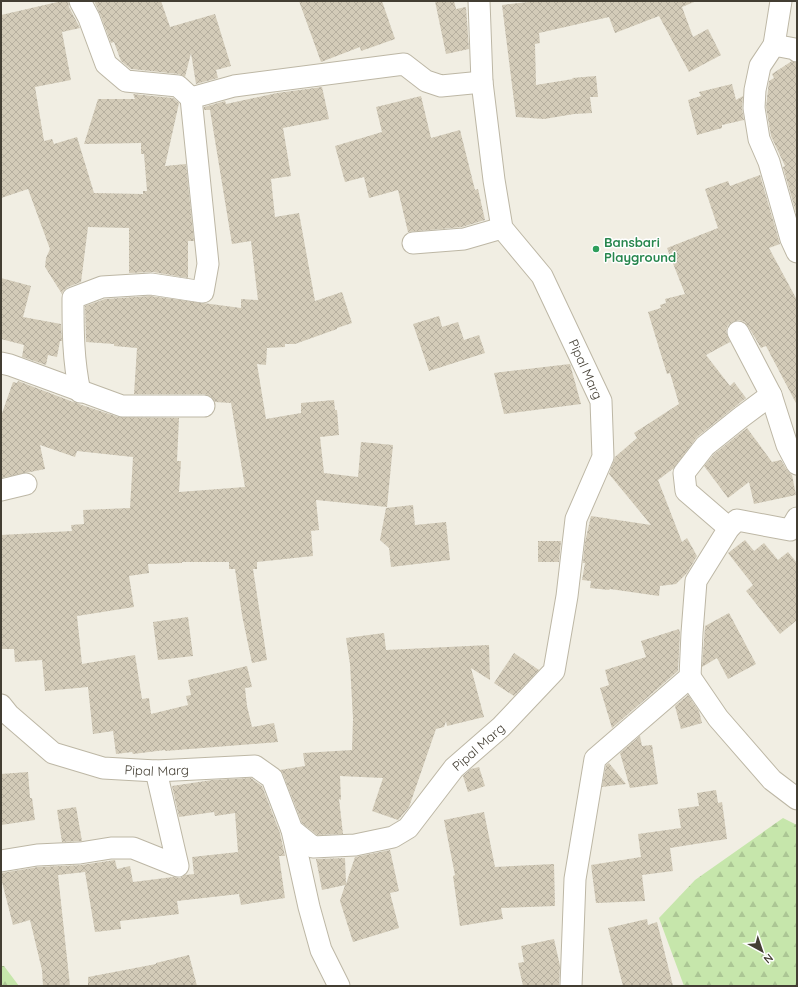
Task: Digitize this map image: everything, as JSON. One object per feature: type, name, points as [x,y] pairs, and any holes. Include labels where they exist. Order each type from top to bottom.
[{"type":"street","points":[[80,1],[89,18],[106,64],[126,81],[178,86],[191,98],[208,264],[203,292],[151,284],[102,287],[73,298],[73,344],[76,377],[80,392]]},
{"type":"street","points":[[413,243],[464,239],[502,228],[494,180],[482,75],[479,1]]},
{"type":"street","points":[[781,1],[774,45],[760,66],[755,90],[754,108],[759,139],[769,162],[791,239],[797,252]]},
{"type":"street","points":[[774,45],[795,49],[797,51]]},
{"type":"street","points":[[191,98],[234,86],[404,64],[426,81],[441,86],[482,75]]},
{"type":"street","name":"Pipal Marg","points":[[1,705],[53,753],[103,768],[156,771],[255,766],[272,778],[292,830],[313,847],[356,845],[393,837],[408,828],[454,768],[501,727],[554,671],[567,596],[576,519],[603,456],[601,401],[542,276],[502,228]]},
{"type":"street","points":[[738,332],[771,395],[787,445],[797,464]]},
{"type":"street","points":[[1,363],[122,406],[204,406]]},
{"type":"street","points":[[729,528],[686,490],[684,473],[705,446],[771,395]]},
{"type":"street","points":[[1,490],[26,484]]},
{"type":"street","points":[[794,527],[737,520],[729,528],[696,581],[690,677],[718,718],[772,780],[797,799]]},
{"type":"street","points":[[571,986],[575,879],[595,759],[690,677]]},
{"type":"street","points":[[1,862],[37,855],[112,848],[133,848],[178,866],[156,771]]},
{"type":"street","points":[[292,830],[309,907],[321,950],[339,986]]},
{"type":"green space","points":[[783,818],[797,825],[797,986],[684,986],[659,918],[695,880]]},
{"type":"green space","points":[[1,966],[4,966],[19,986],[1,986]]},
{"type":"building","points":[[62,1],[68,1],[69,7],[80,28],[62,32],[71,80],[35,87],[44,141],[52,139],[54,144],[77,137],[94,193],[143,194],[143,191],[147,191],[144,154],[141,154],[141,143],[84,144],[98,99],[135,99],[133,94],[173,98],[179,103],[165,166],[186,164],[194,241],[188,241],[188,278],[153,272],[129,273],[129,228],[88,227],[81,282],[68,287],[62,294],[45,267],[46,258],[50,249],[28,189],[1,198],[1,15]]},
{"type":"building","points":[[94,1],[161,1],[170,27],[215,14],[231,66],[216,70],[218,78],[196,84],[191,53],[185,77],[179,74],[131,69],[121,61],[114,42],[111,43]]},
{"type":"building","points":[[299,1],[382,1],[395,39],[361,51],[360,47],[321,62]]},
{"type":"building","points":[[435,1],[454,1],[456,9],[466,7],[469,49],[446,54]]},
{"type":"building","points":[[537,1],[694,1],[682,7],[693,37],[708,29],[721,55],[689,72],[659,16],[615,33],[609,17],[539,33],[540,43],[535,44],[536,85],[573,79],[572,78],[596,76],[598,97],[590,97],[592,113],[574,114],[544,119],[516,117],[502,5]]},
{"type":"building","points":[[792,61],[797,63],[797,216],[783,167],[785,166],[771,136],[766,107],[769,81],[774,78],[772,74]]},
{"type":"building","points":[[732,84],[736,100],[743,96],[742,108],[744,120],[722,125],[722,128],[697,135],[688,100],[701,96],[699,92]]},
{"type":"building","points":[[322,87],[329,119],[283,128],[291,176],[271,179],[275,217],[299,213],[315,301],[342,292],[352,323],[295,344],[285,344],[285,347],[267,348],[266,365],[257,364],[266,419],[301,413],[301,403],[334,400],[335,410],[337,410],[339,435],[320,437],[324,473],[358,477],[361,442],[393,445],[387,507],[316,500],[319,530],[311,531],[313,556],[257,562],[257,569],[253,569],[267,660],[252,663],[242,615],[235,569],[229,569],[229,562],[148,564],[149,573],[129,576],[134,607],[77,616],[82,664],[135,655],[142,699],[149,698],[151,714],[188,705],[186,696],[191,695],[188,680],[247,666],[252,687],[245,688],[247,706],[252,727],[274,723],[278,742],[165,750],[133,754],[132,752],[116,754],[113,731],[93,734],[88,687],[45,691],[42,660],[15,662],[14,649],[1,649],[1,535],[72,531],[71,525],[84,524],[83,510],[130,508],[133,457],[77,451],[75,457],[40,445],[45,469],[1,478],[1,416],[13,382],[17,383],[18,381],[118,417],[179,418],[177,461],[181,461],[179,492],[245,487],[231,403],[215,402],[210,396],[204,394],[134,394],[137,348],[114,346],[114,344],[86,342],[85,306],[105,299],[150,296],[241,308],[241,299],[258,300],[251,241],[232,244],[210,110],[204,110],[204,107],[225,101],[226,104],[277,93]]},
{"type":"building","points":[[421,96],[431,138],[460,130],[475,190],[478,189],[485,220],[462,227],[408,232],[398,190],[369,198],[364,177],[345,182],[335,146],[382,132],[376,107]]},
{"type":"building","points":[[760,175],[780,244],[769,248],[797,300],[797,405],[766,346],[761,348],[745,322],[739,320],[728,325],[726,331],[730,342],[706,355],[730,386],[734,382],[746,398],[697,437],[674,468],[658,480],[682,542],[687,538],[697,556],[687,573],[676,584],[660,586],[659,596],[610,589],[590,588],[591,581],[582,580],[585,563],[583,563],[585,542],[591,516],[651,525],[609,474],[615,457],[637,438],[634,433],[679,404],[670,373],[667,374],[648,312],[661,308],[660,305],[666,303],[665,299],[685,294],[667,248],[718,228],[705,189],[728,181],[730,186]]},
{"type":"building","points":[[1,278],[31,286],[23,317],[61,324],[62,341],[60,341],[57,357],[48,355],[46,365],[22,357],[24,345],[1,339]]},
{"type":"building","points":[[439,316],[442,327],[458,322],[464,340],[479,335],[485,353],[429,371],[413,324]]},
{"type":"building","points":[[570,364],[581,404],[504,414],[494,373]]},
{"type":"building","points":[[747,428],[772,462],[781,460],[792,475],[796,495],[754,504],[749,482],[728,498],[704,466],[714,454]]},
{"type":"building","points":[[413,505],[415,525],[446,522],[450,560],[391,567],[389,548],[380,540],[386,508]]},
{"type":"building","points":[[745,540],[754,551],[764,543],[778,560],[788,552],[797,563],[797,620],[780,634],[746,591],[753,585],[728,553]]},
{"type":"building","points":[[538,541],[561,541],[559,562],[538,562]]},
{"type":"building","points":[[729,613],[756,664],[728,679],[717,658],[702,667],[705,626]]},
{"type":"building","points":[[188,617],[193,656],[158,660],[153,622]]},
{"type":"building","points":[[679,629],[678,671],[612,728],[600,688],[609,685],[605,670],[646,657],[641,641]]},
{"type":"building","points":[[384,633],[386,650],[489,645],[490,680],[471,668],[484,717],[447,726],[446,721],[444,727],[436,729],[409,807],[398,820],[372,811],[383,778],[340,776],[341,800],[339,799],[343,834],[317,835],[302,823],[283,774],[280,770],[305,766],[303,753],[352,750],[353,719],[350,664],[346,638]]},
{"type":"building","points":[[514,653],[539,670],[514,696],[494,683]]},
{"type":"building","points":[[688,695],[699,711],[702,723],[681,729],[675,706]]},
{"type":"building","points":[[640,736],[642,746],[652,745],[658,784],[630,788],[620,753]]},
{"type":"building","points":[[609,763],[626,784],[602,787],[606,765]]},
{"type":"building","points":[[479,767],[485,786],[468,792],[463,776],[471,769]]},
{"type":"building","points":[[28,772],[30,798],[32,798],[35,820],[1,825],[1,774]]},
{"type":"building","points":[[251,778],[262,786],[280,833],[285,856],[279,856],[285,898],[241,905],[239,894],[177,901],[179,914],[120,921],[121,929],[95,932],[85,872],[58,875],[70,986],[43,986],[42,970],[30,920],[13,925],[1,873],[38,867],[81,865],[115,860],[117,869],[130,866],[133,882],[173,877],[180,878],[185,875],[194,874],[192,857],[238,852],[235,813],[215,816],[214,812],[179,817],[172,786],[212,780]]},
{"type":"building","points":[[716,790],[718,803],[722,802],[727,839],[670,848],[673,871],[642,875],[645,901],[596,903],[591,865],[641,857],[638,834],[681,828],[678,809],[699,806],[697,793]]},
{"type":"building","points":[[76,807],[82,841],[62,842],[57,810]]},
{"type":"building","points":[[484,812],[495,867],[554,864],[555,906],[501,908],[503,919],[460,926],[453,876],[455,875],[444,820]]},
{"type":"building","points":[[390,850],[399,891],[390,893],[399,928],[353,942],[340,901],[345,885],[322,890],[316,859],[345,858],[346,884],[355,857]]},
{"type":"building","points":[[647,919],[648,925],[657,922],[673,986],[623,986],[608,928]]},
{"type":"building","points":[[554,939],[560,966],[559,986],[523,986],[518,963],[524,962],[521,946]]},
{"type":"building","points":[[189,955],[197,986],[88,986],[88,977],[156,964]]},
{"type":"place","name":"Bansbari Playground","points":[[596,249]]}]
